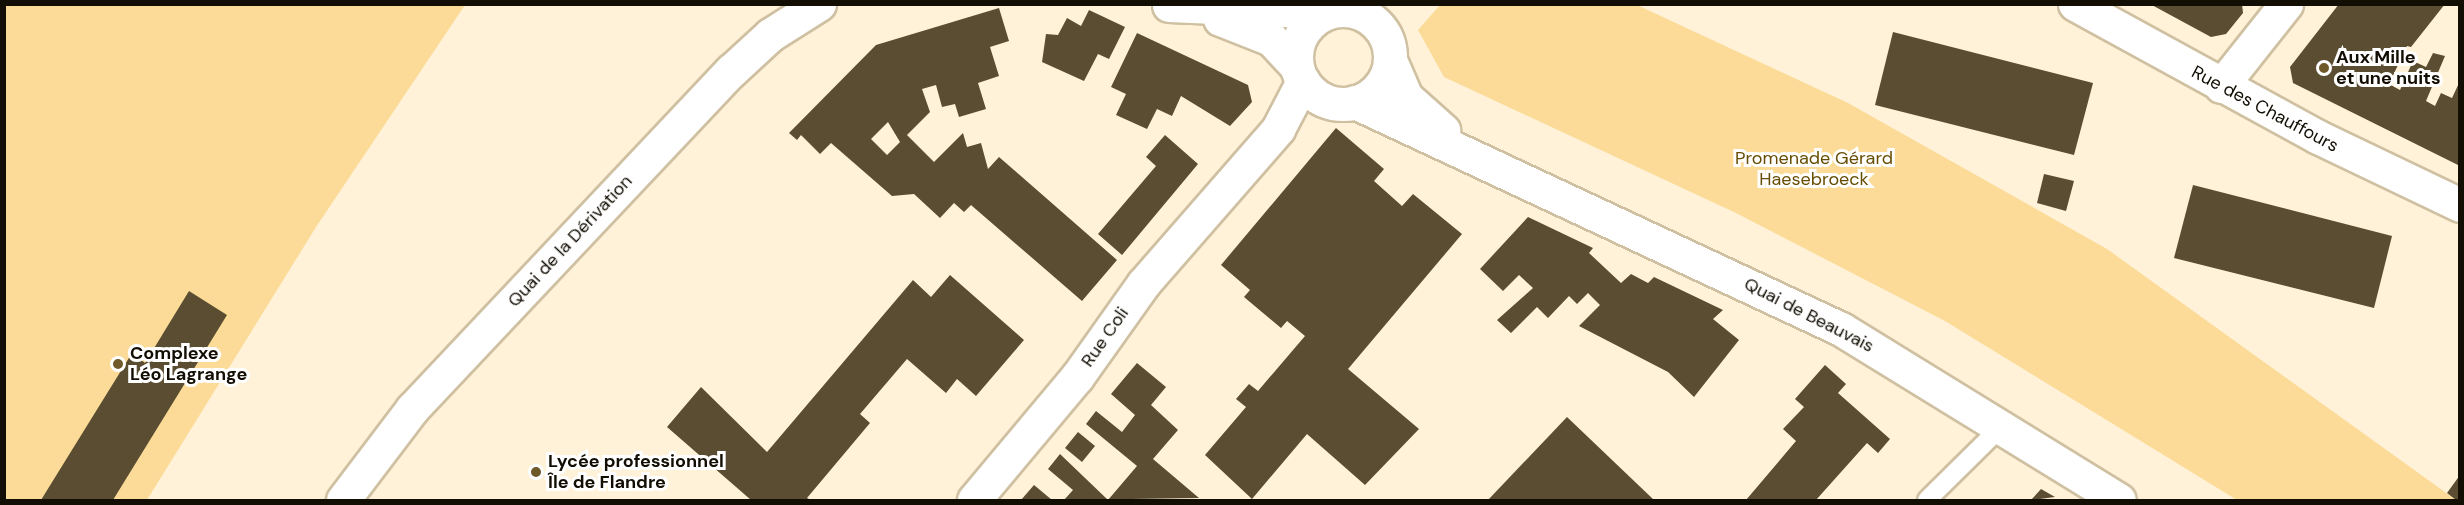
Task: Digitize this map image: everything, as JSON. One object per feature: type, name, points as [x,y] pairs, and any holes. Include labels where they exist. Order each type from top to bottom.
[{"type":"street","name":"Quai de la Dérivation","points":[[343,501],[412,409],[731,71],[770,35],[819,4]]},
{"type":"street","name":"Rue des Chauffours","points":[[2075,4],[2221,86],[2460,205]]},
{"type":"street","points":[[1167,5],[1328,12],[1375,11],[1386,39],[1390,60],[1379,87],[1343,102],[1300,74],[1260,33],[1167,5]]},
{"type":"street","points":[[2221,86],[2284,5]]},
{"type":"street","points":[[1300,74],[1300,37],[1328,12]]},
{"type":"street","name":"Quai de Beauvais","points":[[1390,60],[1412,103],[1484,159]]},
{"type":"street","name":"Rue Coli","points":[[974,501],[1077,377],[1105,330],[1290,114],[1300,74]]},
{"type":"street","name":"Rue Coli","points":[[1238,175],[1343,102]]},
{"type":"street","name":"Quai de Beauvais","points":[[1343,102],[1484,159],[1841,329],[2002,426],[2119,501]]},
{"type":"lane","points":[[1927,501],[2002,426]]},
{"type":"green space","name":"Complexe Léo Lagrange","points":[[5,5],[465,5],[316,227],[147,500],[5,500]]},
{"type":"green space","name":"Promenade Gérard Haesebroeck","points":[[1440,5],[1637,5],[1848,103],[2107,249],[2456,500],[2237,500],[1945,321],[1736,213],[1444,77],[1418,30]]},
{"type":"building","points":[[2150,4],[2242,4],[2243,13],[2226,34],[2211,37]]},
{"type":"building","points":[[2339,4],[2445,4],[2411,47],[2407,46],[2389,84],[2400,90],[2413,61],[2426,67],[2433,53],[2445,56],[2426,101],[2435,106],[2441,93],[2452,98],[2460,81],[2460,166],[2293,83],[2290,67]]},
{"type":"building","points":[[999,8],[1009,41],[990,47],[999,76],[978,83],[986,109],[959,117],[955,104],[942,107],[936,85],[922,89],[930,112],[907,135],[934,162],[963,133],[967,147],[981,143],[988,169],[999,157],[1117,260],[1082,301],[971,205],[964,212],[954,203],[940,218],[914,194],[892,196],[831,143],[820,154],[801,135],[797,140],[789,133],[876,45]],"holes":[[[888,122],[900,142],[887,155],[871,139]]]},
{"type":"building","points":[[1089,10],[1125,27],[1109,59],[1098,54],[1084,81],[1042,62],[1046,34],[1058,35],[1067,18],[1081,26]]},
{"type":"building","points":[[1893,32],[2093,83],[2074,155],[1875,105]]},
{"type":"building","points":[[1137,33],[1248,85],[1252,102],[1230,126],[1181,96],[1172,116],[1157,109],[1147,129],[1116,115],[1126,94],[1111,87]]},
{"type":"building","points":[[1336,128],[1384,169],[1374,181],[1402,206],[1413,194],[1462,234],[1348,369],[1419,429],[1365,485],[1307,434],[1252,499],[1205,455],[1246,407],[1236,399],[1249,384],[1258,391],[1305,336],[1287,321],[1281,328],[1244,297],[1250,290],[1221,265]]},
{"type":"building","points":[[1165,135],[1198,164],[1122,255],[1098,234],[1156,166],[1146,157]]},
{"type":"building","points":[[2044,174],[2074,181],[2066,211],[2037,203]]},
{"type":"building","points":[[2193,185],[2392,236],[2374,308],[2174,258]]},
{"type":"building","points":[[1528,217],[1593,248],[1589,253],[1621,283],[1631,274],[1648,283],[1654,277],[1723,310],[1713,319],[1739,340],[1694,397],[1668,372],[1579,326],[1600,305],[1588,293],[1577,304],[1569,296],[1548,318],[1537,307],[1511,333],[1497,320],[1533,288],[1519,275],[1503,291],[1480,269]]},
{"type":"building","points":[[950,275],[1024,340],[976,396],[957,379],[946,393],[907,359],[860,414],[870,423],[807,498],[811,500],[751,500],[667,427],[701,387],[767,452],[913,280],[931,297]]},
{"type":"building","points":[[189,291],[227,315],[113,500],[41,500],[132,353],[145,363]]},
{"type":"building","points":[[1137,363],[1166,387],[1151,405],[1178,430],[1153,459],[1199,498],[1109,499],[1137,466],[1086,424],[1096,411],[1122,432],[1135,415],[1111,394]]},
{"type":"building","points":[[1825,365],[1846,384],[1838,393],[1890,439],[1878,453],[1867,443],[1816,500],[1746,500],[1796,441],[1783,429],[1804,407],[1795,399]]},
{"type":"building","points":[[1567,417],[1654,500],[1488,500]]},
{"type":"building","points":[[1078,432],[1095,446],[1082,462],[1065,448]]},
{"type":"building","points":[[1060,454],[1107,499],[1064,500],[1073,490],[1048,469]]},
{"type":"building","points":[[2460,475],[2460,500],[2456,500],[2447,493]]},
{"type":"building","points":[[1034,485],[1052,500],[1021,500]]},
{"type":"building","points":[[2041,489],[2055,497],[2031,500]]},
{"type":"place","name":"Aux Mille et une nuits","points":[[2324,68]]},
{"type":"place","name":"Complexe Léo Lagrange","points":[[118,364]]},
{"type":"place","name":"Lycée professionnel Île de Flandre","points":[[536,472]]}]
